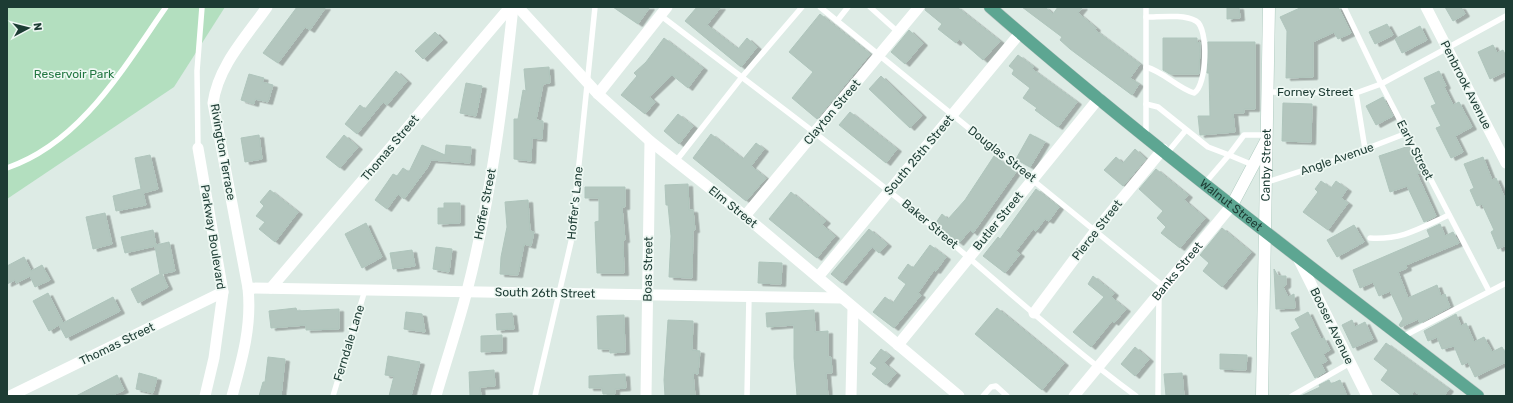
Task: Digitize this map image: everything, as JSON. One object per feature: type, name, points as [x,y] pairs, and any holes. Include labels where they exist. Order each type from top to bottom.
[{"type":"main road","name":"Walnut Street","points":[[990,7],[1099,98],[1232,205],[1478,396]]},
{"type":"main road","name":"Canby Street","points":[[1262,396],[1269,7]]},
{"type":"main road","name":"Banks Street","points":[[1232,205],[1267,137]]},
{"type":"street","name":"Rivington Terrace","points":[[248,288],[213,102],[215,89],[221,73],[267,7]]},
{"type":"street","name":"Thomas Street","points":[[271,288],[510,7]]},
{"type":"street","name":"Hoffer Street","points":[[436,396],[467,291],[502,111],[513,7]]},
{"type":"street","name":"Elm Street","points":[[518,7],[598,94],[650,141],[745,216],[957,395]]},
{"type":"street","name":"Clayton Street","points":[[745,216],[919,7]]},
{"type":"street","name":"Penbrook Avenue","points":[[1426,7],[1503,150],[1506,163]]},
{"type":"street","points":[[598,94],[664,11]]},
{"type":"street","name":"South 25th Street","points":[[818,277],[1020,33]]},
{"type":"street","name":"Butler Street","points":[[898,345],[1099,98]]},
{"type":"street","name":"Boas Street","points":[[646,396],[650,141]]},
{"type":"street","name":"Parkway Boulevard","points":[[198,148],[223,292],[214,358],[205,396]]},
{"type":"street","name":"Pierce Street","points":[[1034,313],[1096,230],[1165,151]]},
{"type":"street","name":"Banks Street","points":[[1074,396],[1232,205]]},
{"type":"street","name":"Booser Avenue","points":[[1297,256],[1367,396]]},
{"type":"street","name":"South 26th Street","points":[[248,288],[842,298]]},
{"type":"street","points":[[232,396],[246,347],[250,308],[248,288]]},
{"type":"street","name":"Thomas Street","points":[[10,396],[223,292]]},
{"type":"street","points":[[851,396],[853,308]]},
{"type":"lane","points":[[7,168],[27,160],[45,149],[76,124],[105,91],[166,7]]},
{"type":"lane","points":[[198,148],[197,71],[202,7]]},
{"type":"lane","name":"Hoffer's Lane","points":[[536,395],[572,242],[595,7]]},
{"type":"lane","points":[[676,161],[742,77],[802,7]]},
{"type":"lane","name":"Douglas Street","points":[[820,7],[1096,230],[1162,290]]},
{"type":"lane","points":[[837,21],[848,7]]},
{"type":"lane","points":[[870,7],[898,32]]},
{"type":"lane","points":[[1146,7],[1146,136]]},
{"type":"lane","name":"Early Street","points":[[1344,7],[1406,133],[1489,291]]},
{"type":"lane","name":"Baker Street","points":[[664,11],[742,77],[890,191],[970,257],[1098,368],[1136,396]]},
{"type":"lane","name":"Forney Street","points":[[1268,92],[1356,93],[1381,84],[1506,16]]},
{"type":"lane","points":[[1146,17],[1189,19],[1197,22],[1200,25],[1204,38],[1204,68],[1200,86],[1194,93],[1177,86],[1156,70],[1146,67]]},
{"type":"lane","points":[[1356,93],[1365,149]]},
{"type":"lane","points":[[1146,104],[1158,107],[1208,147],[1253,165]]},
{"type":"lane","points":[[1165,151],[1186,130]]},
{"type":"lane","name":"Angle Avenue","points":[[1266,182],[1365,149],[1406,133]]},
{"type":"lane","points":[[1205,183],[1244,135],[1267,137]]},
{"type":"lane","points":[[1370,238],[1386,239],[1402,236],[1449,215]]},
{"type":"lane","points":[[1402,337],[1506,283]]},
{"type":"lane","name":"Ferndale Lane","points":[[334,396],[365,290]]},
{"type":"lane","points":[[1158,396],[1162,290]]},
{"type":"lane","points":[[748,396],[749,296]]},
{"type":"lane","points":[[1292,396],[1350,362]]},
{"type":"lane","points":[[982,396],[991,386],[996,386],[1007,396]]},
{"type":"green space","name":"Reservoir Park","points":[[7,7],[225,7],[174,87],[7,199]]},
{"type":"building","points":[[297,7],[326,7],[310,30],[305,27],[278,63],[263,53]]},
{"type":"building","points":[[613,7],[650,7],[638,24]]},
{"type":"building","points":[[697,7],[721,7],[707,25],[738,49],[747,38],[757,47],[741,67],[685,21]]},
{"type":"building","points":[[926,7],[957,7],[1000,41],[983,60],[959,39],[956,43],[938,29],[942,24],[925,10]]},
{"type":"building","points":[[1022,7],[1045,7],[1053,14],[1058,7],[1083,7],[1078,13],[1096,28],[1095,30],[1140,64],[1130,78],[1139,84],[1132,95],[1070,49],[1060,40],[1062,37]]},
{"type":"building","points":[[1227,7],[1239,7],[1240,18],[1227,19]]},
{"type":"building","points":[[1302,7],[1338,7],[1351,33],[1338,39],[1334,32],[1313,42],[1313,77],[1286,78],[1287,31],[1280,17]]},
{"type":"building","points":[[1445,7],[1461,7],[1465,14],[1453,21]]},
{"type":"building","points":[[820,14],[870,54],[817,119],[792,98],[813,72],[789,52]]},
{"type":"building","points":[[1387,24],[1393,35],[1375,44],[1369,32]]},
{"type":"building","points":[[1420,26],[1427,40],[1402,53],[1395,39]]},
{"type":"building","points":[[909,30],[923,43],[905,64],[891,52]]},
{"type":"building","points":[[435,32],[443,40],[423,59],[415,51]]},
{"type":"building","points":[[664,38],[703,68],[688,88],[672,75],[649,97],[655,102],[645,114],[621,95],[637,76],[634,73],[646,62]]},
{"type":"building","points":[[1163,38],[1197,38],[1197,43],[1200,42],[1199,74],[1170,74],[1163,70]]},
{"type":"building","points":[[1208,42],[1255,42],[1255,109],[1244,109],[1244,113],[1233,113],[1235,132],[1200,135],[1198,116],[1210,116],[1209,73],[1207,73]]},
{"type":"building","points":[[1493,45],[1497,53],[1503,50],[1506,56],[1506,71],[1490,79],[1478,52]]},
{"type":"building","points":[[1018,55],[1034,67],[1032,69],[1077,102],[1058,127],[1035,110],[1037,108],[1023,98],[1030,88],[1012,74],[1014,70],[1009,66]]},
{"type":"building","points":[[549,67],[550,83],[543,84],[536,120],[543,121],[542,139],[532,138],[531,161],[514,159],[514,119],[518,119],[523,90],[526,91],[524,69]]},
{"type":"building","points":[[396,71],[407,81],[387,105],[383,102],[357,134],[345,124],[360,105],[365,109]]},
{"type":"building","points":[[1439,71],[1446,86],[1444,87],[1453,105],[1459,102],[1472,127],[1455,136],[1463,152],[1451,158],[1436,128],[1441,126],[1431,106],[1436,104],[1424,78]]},
{"type":"building","points":[[249,74],[264,78],[262,82],[273,85],[268,102],[255,99],[254,104],[241,100]]},
{"type":"building","points":[[881,76],[922,115],[910,128],[869,89]]},
{"type":"building","points":[[466,83],[482,86],[476,116],[460,113]]},
{"type":"building","points":[[1383,97],[1393,116],[1376,125],[1366,106]]},
{"type":"building","points":[[1283,103],[1312,104],[1311,142],[1282,141]]},
{"type":"building","points":[[850,112],[897,149],[886,163],[839,125]]},
{"type":"building","points":[[678,114],[693,126],[679,144],[664,131]]},
{"type":"building","points":[[711,134],[743,159],[756,143],[764,149],[751,166],[766,178],[746,201],[693,158]]},
{"type":"building","points":[[1030,134],[1045,142],[1030,167],[1016,159]]},
{"type":"building","points":[[259,135],[262,159],[245,162],[241,138]]},
{"type":"building","points":[[344,135],[358,147],[340,168],[326,157]]},
{"type":"building","points":[[422,145],[445,155],[446,145],[471,147],[470,163],[431,160],[427,168],[404,199],[398,194],[387,209],[375,200],[393,174],[397,176],[403,168],[409,172]]},
{"type":"building","points":[[1409,146],[1420,173],[1417,174],[1436,216],[1424,222],[1407,186],[1390,192],[1379,156]]},
{"type":"building","points":[[1135,149],[1146,159],[1123,186],[1104,170],[1116,157],[1123,163]]},
{"type":"building","points":[[150,155],[158,189],[143,193],[146,205],[116,211],[113,196],[141,189],[135,158]]},
{"type":"building","points":[[994,156],[1016,172],[973,233],[970,230],[959,243],[935,224],[942,214],[948,219],[965,200]]},
{"type":"building","points":[[1483,157],[1492,180],[1496,178],[1506,201],[1506,245],[1498,249],[1491,232],[1494,230],[1482,204],[1477,206],[1470,190],[1474,188],[1464,164]]},
{"type":"building","points":[[1156,169],[1188,195],[1184,200],[1205,218],[1180,248],[1161,233],[1166,227],[1157,218],[1163,211],[1139,189]]},
{"type":"building","points":[[1321,181],[1331,188],[1336,181],[1347,189],[1341,198],[1348,203],[1328,230],[1303,212],[1318,192],[1315,189]]},
{"type":"building","points":[[688,184],[689,210],[693,210],[695,230],[693,230],[692,278],[669,277],[671,236],[668,205],[666,205],[665,185]]},
{"type":"building","points":[[585,187],[625,187],[625,207],[622,207],[625,240],[623,240],[624,273],[597,273],[595,222],[599,221],[599,198],[585,198]]},
{"type":"building","points":[[1036,189],[1059,207],[1049,221],[1045,219],[1036,231],[1033,229],[1016,251],[1020,254],[1005,273],[983,256],[998,237],[1000,239]]},
{"type":"building","points":[[270,190],[298,212],[275,242],[259,229],[265,222],[256,216],[264,206],[260,202]]},
{"type":"building","points":[[791,192],[826,221],[822,225],[835,236],[817,258],[769,219]]},
{"type":"building","points":[[528,200],[530,231],[534,232],[531,246],[524,244],[518,275],[500,274],[501,257],[507,227],[505,202]]},
{"type":"building","points":[[444,203],[460,203],[460,223],[438,224],[438,208],[444,208]]},
{"type":"building","points":[[105,213],[112,244],[93,249],[86,217]]},
{"type":"building","points":[[366,223],[382,257],[362,268],[345,234]]},
{"type":"building","points":[[1440,224],[1445,236],[1453,232],[1459,243],[1406,265],[1407,268],[1398,272],[1408,298],[1437,285],[1441,296],[1445,294],[1450,307],[1420,323],[1418,319],[1401,327],[1399,325],[1403,319],[1390,291],[1379,296],[1373,282],[1360,288],[1353,270],[1430,237],[1427,230]]},
{"type":"building","points":[[1354,225],[1364,242],[1337,257],[1327,240]]},
{"type":"building","points":[[1222,228],[1251,252],[1222,287],[1203,271],[1209,263],[1200,255]]},
{"type":"building","points":[[869,229],[887,244],[879,253],[872,247],[842,283],[831,274]]},
{"type":"building","points":[[153,230],[156,245],[169,242],[175,271],[162,274],[168,287],[138,303],[131,289],[160,274],[155,246],[125,253],[121,237]]},
{"type":"building","points":[[930,245],[946,257],[936,271],[934,270],[918,293],[921,295],[894,328],[873,312],[885,297],[893,303],[906,284],[898,278],[908,264],[913,268]]},
{"type":"building","points":[[436,247],[452,249],[449,272],[433,269]]},
{"type":"building","points":[[412,250],[415,266],[393,269],[390,253]]},
{"type":"building","points":[[24,257],[31,271],[42,265],[50,280],[35,287],[30,276],[16,283],[15,280],[7,284],[7,266]]},
{"type":"building","points":[[759,262],[782,263],[781,284],[758,283]]},
{"type":"building","points":[[1274,269],[1278,276],[1286,276],[1286,285],[1283,287],[1288,297],[1294,294],[1295,308],[1276,309]]},
{"type":"building","points":[[1093,276],[1114,293],[1111,297],[1126,309],[1114,323],[1112,321],[1091,347],[1073,332],[1104,297],[1088,284]]},
{"type":"building","points":[[48,293],[63,323],[113,297],[120,311],[66,338],[59,325],[49,331],[33,301]]},
{"type":"building","points":[[296,308],[297,311],[339,309],[339,329],[306,330],[306,325],[271,328],[269,311]]},
{"type":"building","points":[[997,308],[1064,363],[1042,390],[975,334]]},
{"type":"building","points":[[814,310],[815,332],[828,331],[828,357],[831,357],[832,373],[826,373],[828,396],[797,396],[794,358],[794,325],[767,327],[766,313]]},
{"type":"building","points":[[406,312],[422,314],[425,332],[404,329]]},
{"type":"building","points":[[1308,312],[1321,339],[1324,338],[1330,350],[1323,354],[1327,361],[1321,364],[1325,372],[1315,378],[1291,333],[1300,328],[1295,319]]},
{"type":"building","points":[[512,313],[514,329],[497,330],[496,314]]},
{"type":"building","points":[[1456,314],[1461,326],[1466,323],[1474,342],[1484,337],[1492,352],[1502,347],[1506,354],[1506,362],[1475,377],[1468,362],[1462,365],[1454,346],[1442,349],[1437,337],[1428,341],[1424,331]]},
{"type":"building","points":[[624,315],[625,352],[610,353],[610,349],[598,349],[597,316]]},
{"type":"building","points":[[668,320],[693,321],[692,350],[700,351],[698,374],[693,373],[695,396],[665,396],[664,380]]},
{"type":"building","points":[[1352,320],[1355,327],[1365,322],[1373,339],[1353,348],[1342,325]]},
{"type":"building","points":[[502,335],[502,351],[481,352],[481,336]]},
{"type":"building","points":[[1386,343],[1449,389],[1444,396],[1421,396],[1414,391],[1411,396],[1402,396],[1381,380],[1388,370],[1374,359]]},
{"type":"building","points":[[1135,347],[1149,359],[1135,376],[1121,364]]},
{"type":"building","points":[[881,349],[890,356],[884,363],[896,373],[886,385],[872,374],[877,368],[870,363]]},
{"type":"building","points":[[1220,354],[1247,355],[1246,370],[1220,369]]},
{"type":"building","points":[[388,356],[420,362],[411,396],[389,396],[394,376],[385,375]]},
{"type":"building","points":[[268,357],[285,359],[281,396],[259,396],[263,382],[265,382]]},
{"type":"building","points":[[494,370],[495,386],[480,387],[481,396],[470,396],[469,372]]},
{"type":"building","points":[[139,373],[157,378],[153,393],[136,389]]},
{"type":"building","points":[[1182,373],[1184,396],[1166,396],[1164,374]]},
{"type":"building","points":[[625,374],[626,388],[615,389],[615,394],[603,394],[602,388],[589,388],[589,376]]},
{"type":"building","points":[[117,375],[124,390],[111,396],[76,396]]},
{"type":"building","points":[[1329,380],[1331,384],[1340,380],[1347,396],[1301,396],[1320,387],[1319,385]]}]
